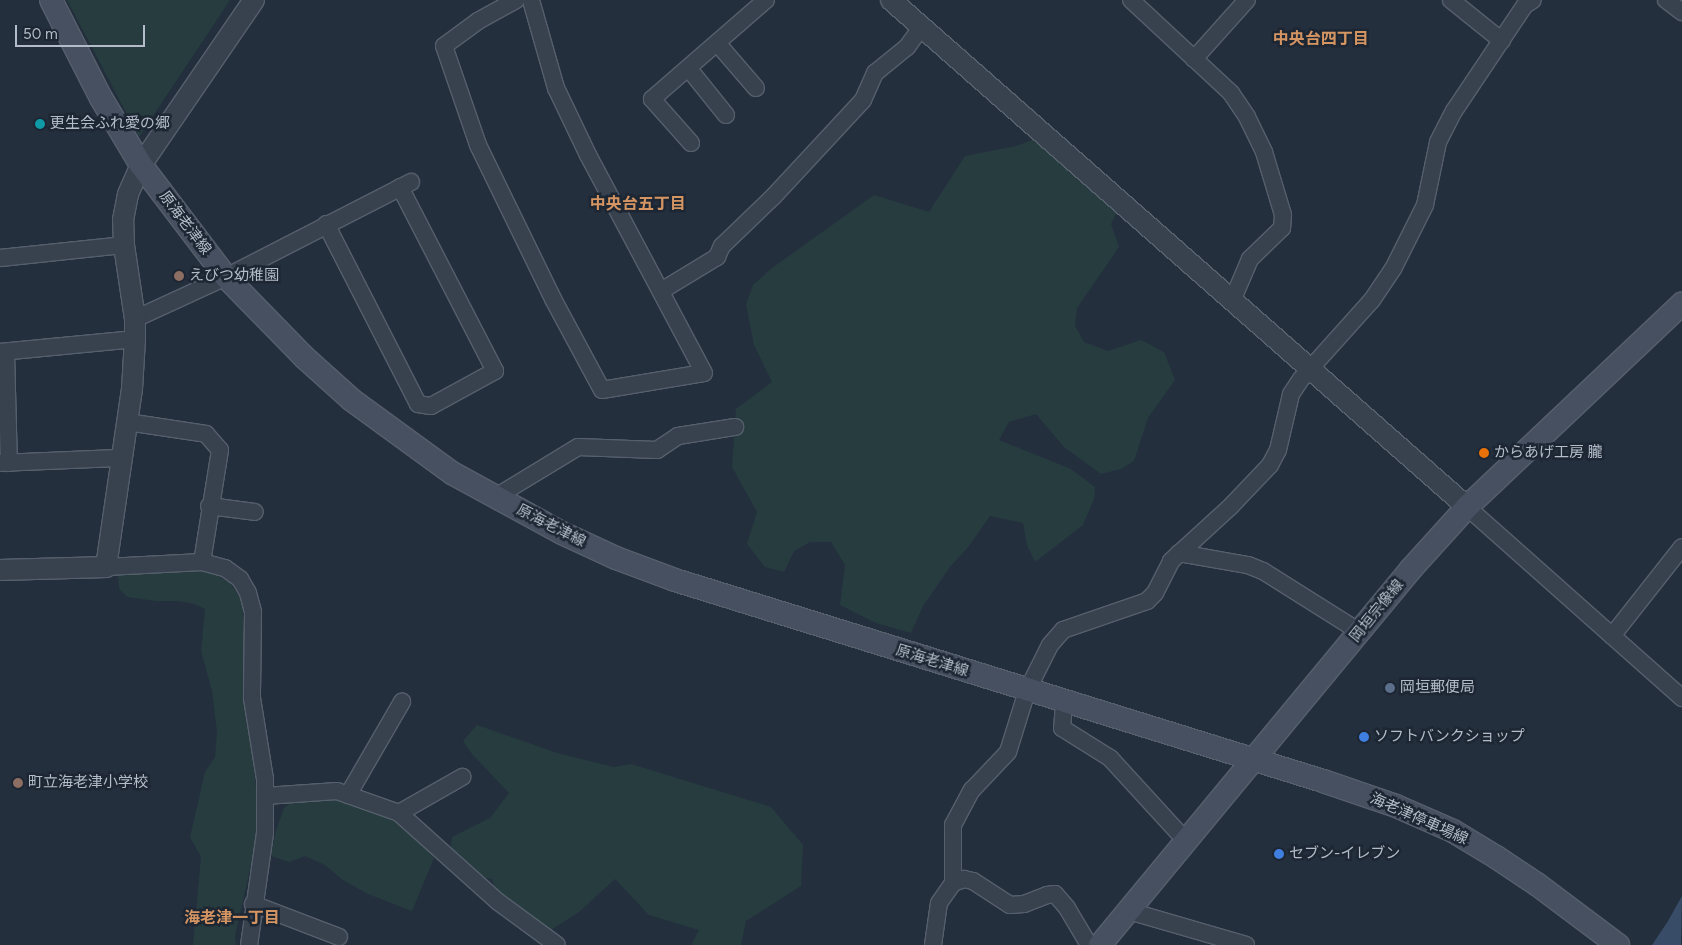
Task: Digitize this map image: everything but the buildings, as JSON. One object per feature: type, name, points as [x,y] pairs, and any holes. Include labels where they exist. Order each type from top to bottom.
[{"type":"main road","name":"原海老津線","points":[[51,0],[101,98],[141,165],[226,276],[304,357],[352,400],[411,445],[494,498],[571,538],[616,558],[667,577],[1027,691],[1253,759]]},
{"type":"main road","name":"岡垣宗像線","points":[[1100,945],[1253,759],[1466,507],[1679,312]]},
{"type":"main road","name":"海老津停車場線","points":[[1253,759],[1404,809],[1453,832],[1538,885],[1618,945]]},
{"type":"street","points":[[106,567],[132,389],[135,339],[135,319],[124,245],[123,220],[128,194],[141,165],[254,0]]},
{"type":"street","points":[[516,0],[478,21],[444,46],[478,145],[553,299],[602,390],[704,373],[588,155],[556,88],[531,0]]},
{"type":"street","points":[[691,143],[652,99],[718,44],[766,0]]},
{"type":"street","points":[[892,0],[921,28],[1682,698]]},
{"type":"street","points":[[1131,0],[1231,93],[1247,117],[1264,152],[1283,215],[1282,228],[1250,259],[1232,300]]},
{"type":"street","points":[[1194,59],[1248,0]]},
{"type":"street","points":[[1451,0],[1502,41]]},
{"type":"street","points":[[1666,0],[1682,12]]},
{"type":"street","points":[[933,945],[939,903],[953,883],[953,825],[972,790],[1008,752],[1027,691],[1050,645],[1063,630],[1147,601],[1155,592],[1171,561],[1231,506],[1270,465],[1278,450],[1291,394],[1301,379],[1372,300],[1396,264],[1425,205],[1438,142],[1454,111],[1527,2]]},
{"type":"street","points":[[661,291],[717,257],[722,246],[773,196],[864,100],[875,73],[906,47],[921,28]]},
{"type":"street","points":[[718,44],[756,88]]},
{"type":"street","points":[[688,68],[726,116]]},
{"type":"street","points":[[135,319],[226,276],[326,224],[405,185],[495,371],[431,406],[418,404],[326,224]]},
{"type":"street","points":[[0,258],[124,245]]},
{"type":"street","points":[[121,458],[5,463],[3,352],[135,339]]},
{"type":"street","points":[[127,422],[206,434],[220,450],[202,562]]},
{"type":"street","points":[[494,498],[578,447],[657,450],[678,436],[735,427]]},
{"type":"street","points":[[210,506],[255,512]]},
{"type":"street","points":[[1612,636],[1682,547]]},
{"type":"street","points":[[1179,553],[1248,565],[1263,571],[1360,632]]},
{"type":"street","points":[[0,570],[202,562],[225,568],[240,579],[248,593],[254,612],[252,698],[265,779],[265,833],[249,945]]},
{"type":"street","points":[[348,795],[402,702]]},
{"type":"street","points":[[1064,702],[1062,728],[1110,758],[1186,841]]},
{"type":"street","points":[[399,813],[462,777]]},
{"type":"street","points":[[265,796],[337,791],[399,813],[497,901],[557,945]]},
{"type":"street","points":[[953,883],[964,879],[973,881],[1010,905],[1024,904],[1047,895],[1055,894],[1067,908],[1088,945]]},
{"type":"street","points":[[254,904],[338,937]]},
{"type":"street","points":[[1129,910],[1246,945]]},
{"type":"green space","points":[[67,0],[230,0],[139,137]]},
{"type":"green space","points":[[1032,140],[1051,144],[1119,208],[1111,224],[1119,247],[1077,308],[1075,326],[1084,342],[1108,351],[1141,340],[1164,352],[1175,380],[1148,418],[1134,461],[1121,469],[1101,474],[1064,447],[1036,414],[1009,422],[999,440],[1071,469],[1095,487],[1094,499],[1083,525],[1035,562],[1027,545],[1023,523],[990,516],[969,546],[950,567],[923,606],[911,633],[876,623],[840,605],[845,565],[831,542],[810,542],[794,551],[784,572],[765,567],[747,544],[757,512],[732,467],[736,409],[772,382],[754,345],[746,304],[753,285],[772,268],[874,195],[929,212],[965,156],[1016,146]]},
{"type":"green space","points":[[175,569],[210,571],[230,583],[243,603],[246,695],[256,788],[256,842],[235,936],[236,945],[193,945],[201,857],[190,837],[205,772],[215,757],[217,732],[212,691],[201,651],[205,609],[194,604],[179,601],[156,601],[127,597],[119,588],[118,575]]},
{"type":"green space","points":[[477,725],[557,753],[614,767],[631,764],[771,807],[803,845],[801,886],[746,921],[741,945],[691,945],[699,930],[649,915],[615,879],[579,912],[551,930],[522,915],[498,897],[492,879],[474,876],[450,855],[452,837],[490,818],[509,793],[472,754],[463,741]]},
{"type":"green space","points":[[336,796],[369,807],[407,827],[434,858],[412,911],[368,894],[343,880],[325,865],[305,856],[289,862],[271,856],[276,830],[284,808],[294,800]]},
{"type":"water","points":[[1682,896],[1681,945],[1652,945],[1668,921]]},
{"type":"place","name":"更生会ふれ愛の郷","points":[[40,124]]},
{"type":"place","name":"えびつ幼稚園","points":[[179,276]]},
{"type":"place","name":"からあげ工房 朧","points":[[1484,453]]},
{"type":"place","name":"岡垣郵便局","points":[[1390,688]]},
{"type":"place","name":"ソフトバンクショップ","points":[[1364,737]]},
{"type":"place","name":"町立海老津小学校","points":[[18,783]]},
{"type":"place","name":"セブン-イレブン","points":[[1279,854]]},
{"type":"district","name":"中央台四丁目","points":[[1321,39]]},
{"type":"district","name":"中央台五丁目","points":[[638,204]]},
{"type":"district","name":"海老津一丁目","points":[[232,918]]}]
